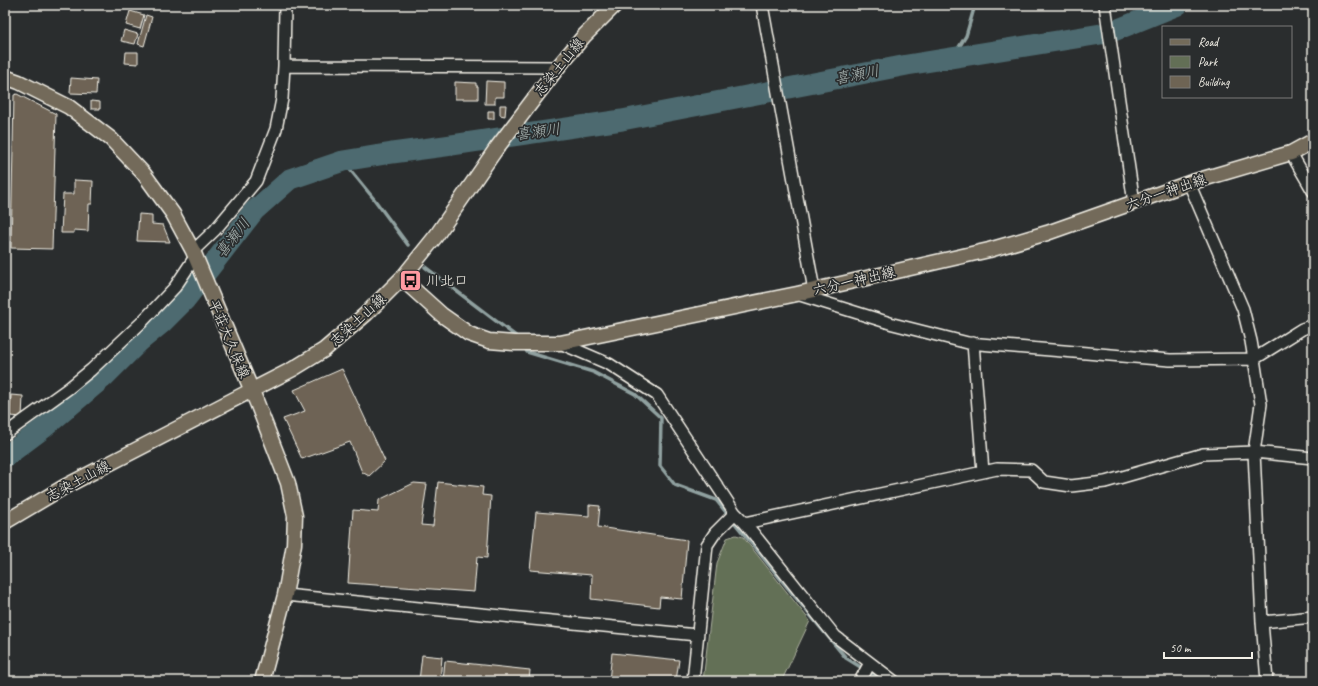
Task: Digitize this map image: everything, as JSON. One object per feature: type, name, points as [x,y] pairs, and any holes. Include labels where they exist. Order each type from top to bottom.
[{"type":"main road","name":"志染土山線","points":[[5,522],[64,487],[250,390],[294,369],[324,350],[366,314],[403,277],[436,236],[496,149],[558,67],[584,36],[615,5]]},
{"type":"main road","name":"平荘大久保線","points":[[5,77],[20,82],[68,107],[111,139],[144,174],[173,214],[194,256],[250,390],[257,403],[288,483],[295,516],[294,544],[285,594],[262,681]]},
{"type":"main road","name":"六分一神出線","points":[[403,277],[412,288],[442,314],[469,334],[489,341],[514,343],[560,343],[797,294],[989,250],[1047,233],[1189,183],[1291,153],[1313,141]]},
{"type":"street","points":[[5,434],[91,370],[141,323],[170,292],[194,256],[256,181],[276,129],[282,99],[284,66],[284,5]]},
{"type":"street","points":[[762,5],[814,290]]},
{"type":"street","points":[[1105,5],[1134,203]]},
{"type":"street","points":[[284,66],[558,67]]},
{"type":"street","points":[[1291,153],[1313,191]]},
{"type":"street","points":[[1189,183],[1243,309],[1254,359],[1261,404],[1254,452],[1262,622],[1267,681]]},
{"type":"street","points":[[797,294],[894,324],[973,343],[1170,360],[1254,359],[1302,329],[1313,324]]},
{"type":"street","points":[[560,343],[609,364],[657,395],[735,513],[745,523],[835,636],[894,681]]},
{"type":"street","points":[[973,343],[983,472]]},
{"type":"street","points":[[745,523],[997,469],[1031,470],[1044,482],[1071,486],[1105,482],[1203,454],[1254,452],[1313,458]]},
{"type":"street","points":[[693,681],[707,545],[715,532],[735,513]]},
{"type":"street","points":[[285,594],[697,635]]},
{"type":"street","points":[[1262,622],[1313,617]]},
{"type":"street","points":[[860,681],[870,663]]},
{"type":"green space","points":[[736,535],[743,537],[810,621],[782,680],[703,681],[717,563],[727,538]]},
{"type":"building","points":[[130,11],[144,15],[140,29],[126,25]]},
{"type":"building","points":[[146,15],[152,17],[144,46],[138,44]]},
{"type":"building","points":[[124,30],[138,34],[135,44],[121,41]]},
{"type":"building","points":[[126,52],[138,52],[138,64],[125,63]]},
{"type":"building","points":[[71,78],[97,80],[96,94],[70,93]]},
{"type":"building","points":[[486,81],[504,82],[504,97],[495,97],[495,104],[485,104]]},
{"type":"building","points":[[455,82],[476,83],[476,86],[478,86],[478,99],[455,99]]},
{"type":"building","points":[[17,94],[56,114],[52,249],[11,248],[14,95]]},
{"type":"building","points":[[91,101],[100,102],[100,109],[91,109]]},
{"type":"building","points":[[500,105],[506,105],[505,116],[500,115]]},
{"type":"building","points":[[488,111],[494,111],[494,119],[488,119]]},
{"type":"building","points":[[74,180],[93,181],[92,204],[89,204],[88,231],[74,230],[74,233],[61,233],[63,194],[74,194]]},
{"type":"building","points":[[139,214],[152,215],[152,224],[163,225],[170,242],[137,241]]},
{"type":"building","points":[[342,369],[385,461],[369,476],[362,472],[350,442],[302,459],[283,419],[305,411],[294,390]]},
{"type":"building","points":[[11,395],[23,396],[22,417],[10,416]]},
{"type":"building","points":[[438,482],[483,487],[482,495],[491,496],[487,558],[477,557],[474,592],[348,583],[353,510],[378,512],[379,500],[414,483],[427,484],[421,525],[433,526]]},
{"type":"building","points":[[589,505],[600,506],[598,527],[687,540],[682,599],[660,597],[659,607],[591,599],[592,575],[530,570],[536,512],[589,516]]},
{"type":"building","points":[[612,653],[679,660],[676,681],[609,681]]},
{"type":"building","points":[[422,655],[442,657],[440,681],[419,681]]},
{"type":"building","points":[[445,661],[530,670],[529,681],[443,681]]},
{"type":"building","points":[[298,677],[340,681],[298,681]]},
{"type":"waterway","points":[[952,58],[966,36],[975,5]]},
{"type":"waterway","name":"喜瀬川","points":[[5,457],[45,427],[104,377],[140,341],[162,323],[185,300],[254,211],[290,179],[343,161],[622,120],[907,65],[1101,34],[1116,30],[1178,5]]},
{"type":"waterway","points":[[343,161],[374,199],[408,245]]},
{"type":"waterway","points":[[425,267],[517,337]]},
{"type":"waterway","points":[[526,350],[527,352],[593,372],[635,394],[661,418],[660,466],[675,485],[716,500],[846,658],[883,681]]},
{"type":"place","name":"川北口","points":[[410,280]]}]
